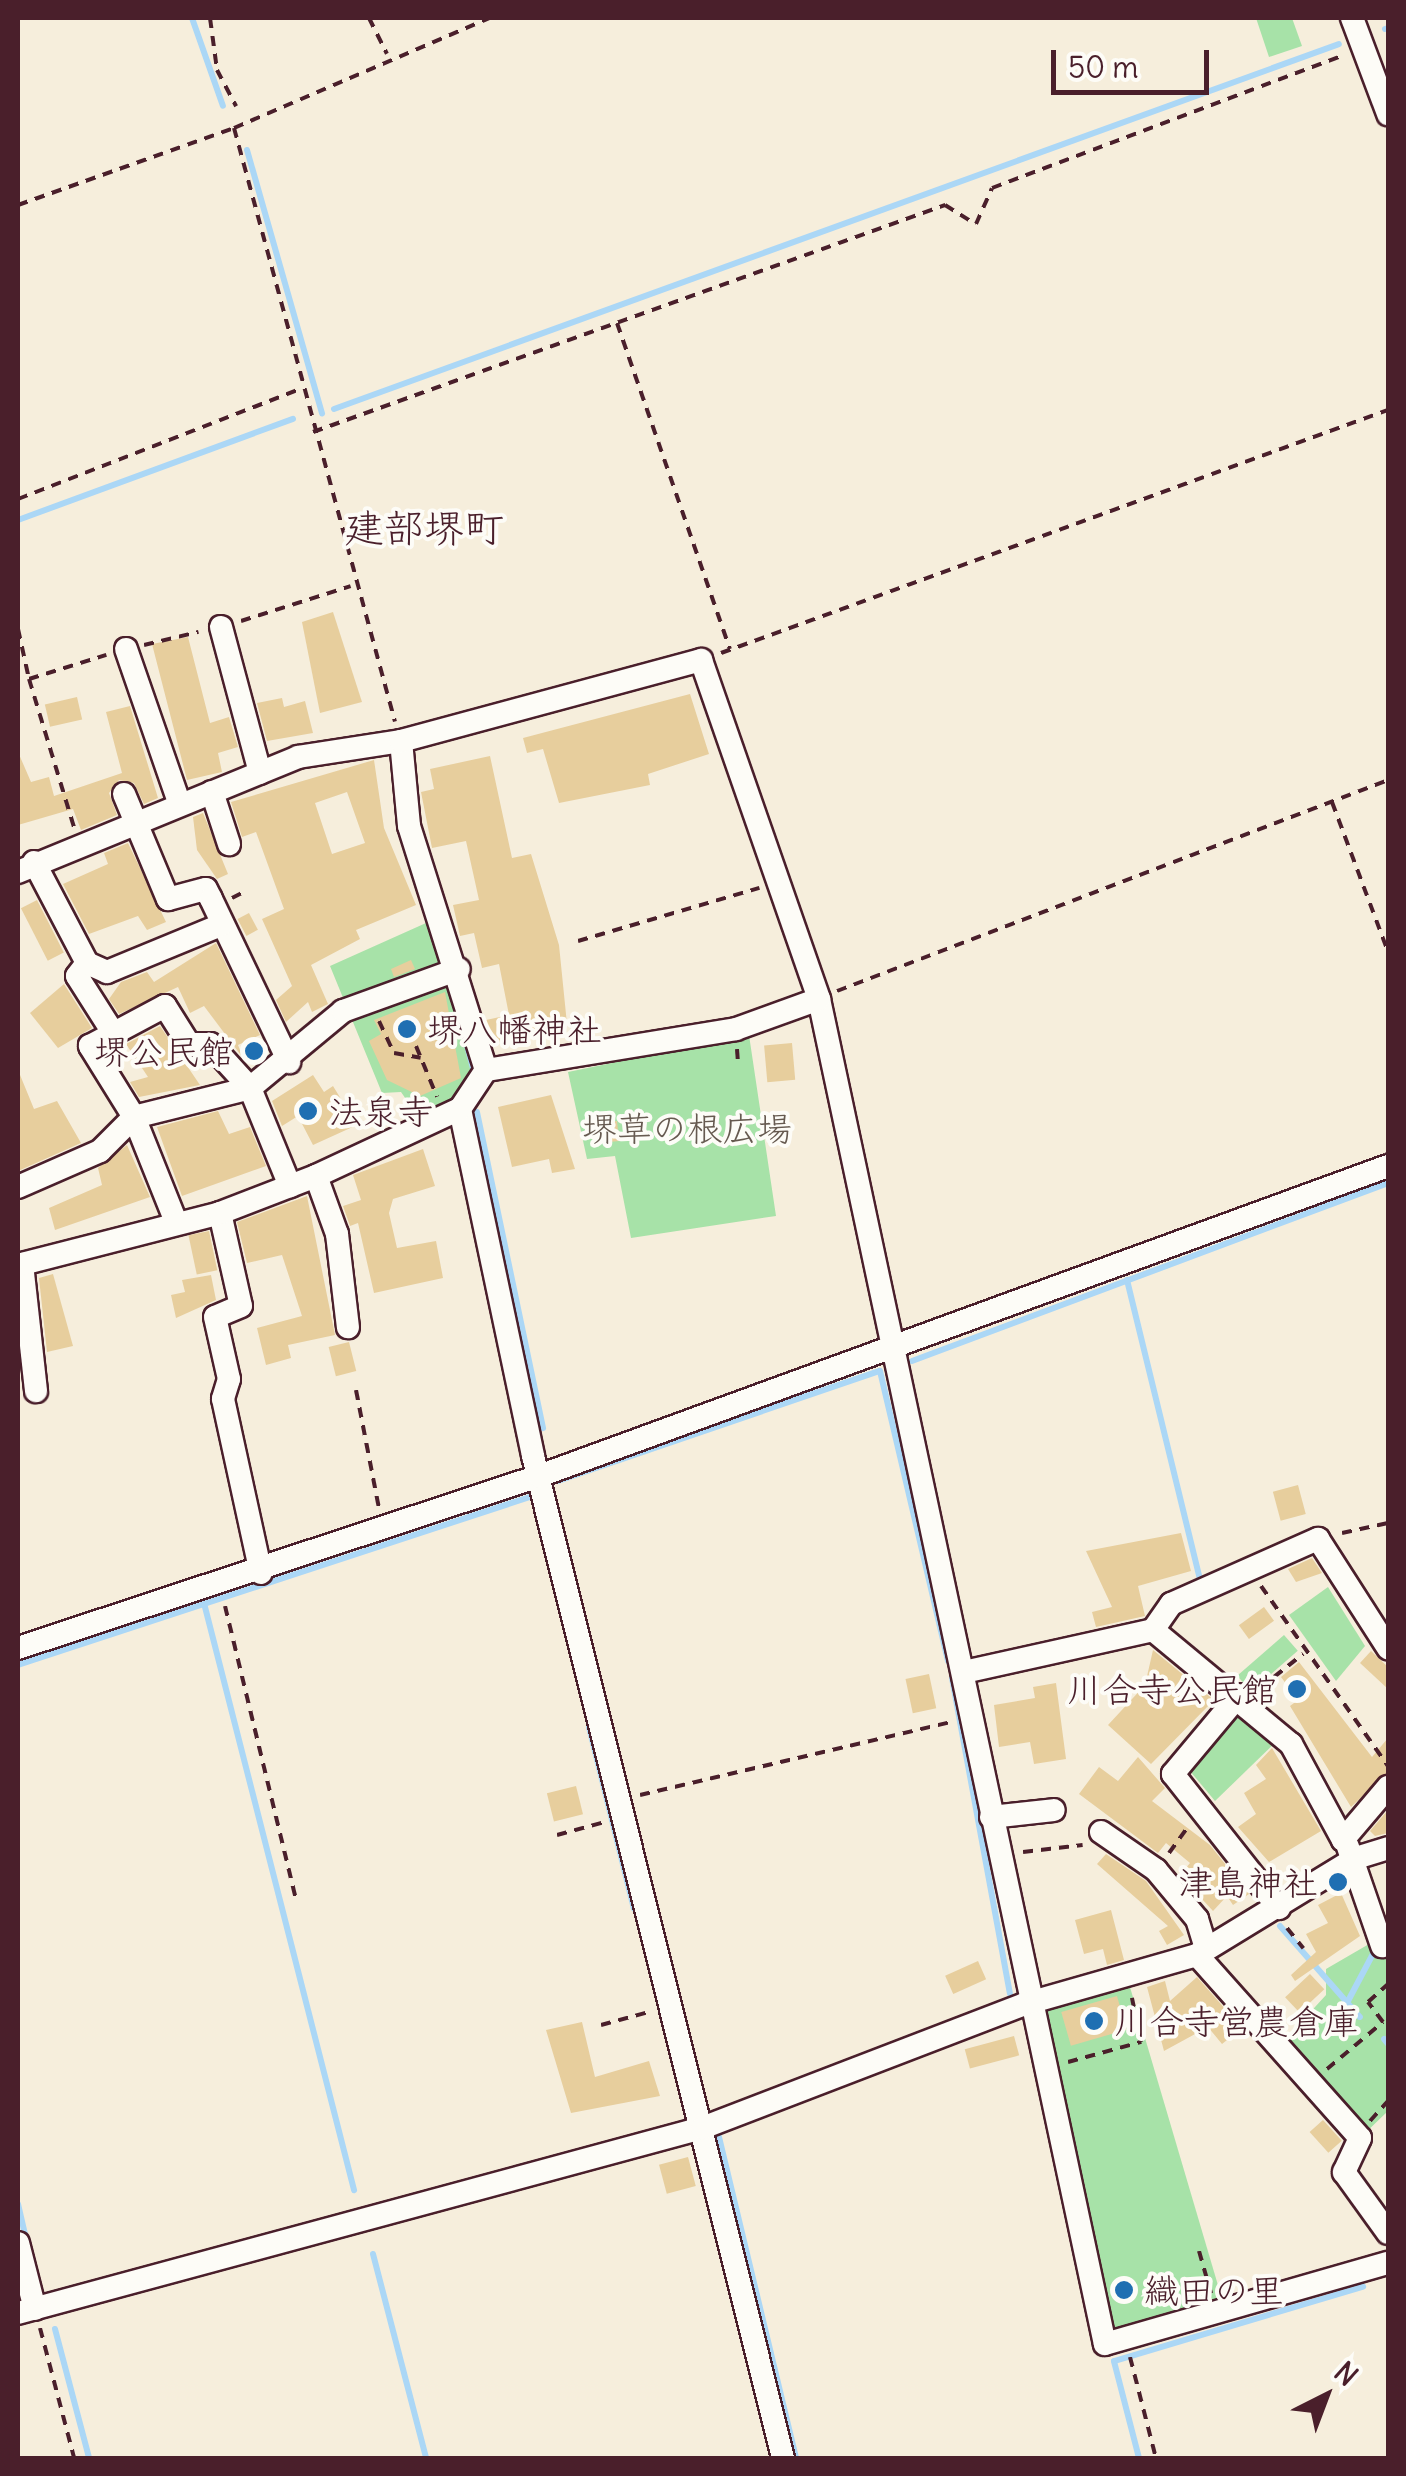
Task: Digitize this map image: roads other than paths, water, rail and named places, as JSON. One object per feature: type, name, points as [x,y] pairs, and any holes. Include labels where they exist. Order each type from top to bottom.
[{"type":"street","points":[[1352,18],[1388,114]]},
{"type":"street","points":[[222,627],[260,773]]},
{"type":"street","points":[[126,649],[178,802]]},
{"type":"street","points":[[221,924],[107,972],[87,964],[26,867],[131,826],[178,802],[298,757],[401,741],[700,660],[819,998],[889,1348],[964,1672],[1025,2004],[1105,2344],[1388,2263]]},
{"type":"street","points":[[401,741],[409,826],[460,969],[486,1070]]},
{"type":"street","points":[[212,792],[229,844]]},
{"type":"street","points":[[124,794],[131,826],[168,899],[206,890],[288,1062]]},
{"type":"street","points":[[87,964],[77,976],[112,1031]]},
{"type":"street","points":[[18,1187],[100,1151],[134,1117],[250,1088],[288,1062],[343,1011],[460,969]]},
{"type":"street","points":[[36,1391],[20,1265],[220,1213],[316,1176],[453,1112],[486,1070],[736,1029],[819,998]]},
{"type":"street","points":[[176,1222],[134,1117],[90,1046],[165,1006],[189,1044],[210,1044],[250,1088],[290,1186]]},
{"type":"street","points":[[453,1112],[539,1476],[783,2458]]},
{"type":"street","points":[[18,1648],[261,1573],[539,1476],[1388,1166]]},
{"type":"street","points":[[316,1176],[336,1234],[348,1326]]},
{"type":"street","points":[[220,1213],[242,1306],[215,1317],[228,1379],[223,1398],[261,1573]]},
{"type":"street","points":[[964,1672],[1153,1630],[1170,1604],[1249,1566],[1318,1539],[1388,1648]]},
{"type":"street","points":[[1153,1630],[1242,1697],[1291,1744],[1350,1849],[1382,1946]]},
{"type":"street","points":[[1242,1697],[1173,1774],[1198,1812],[1277,1910]]},
{"type":"street","points":[[18,2244],[26,2311],[702,2128],[1025,2004],[1202,1952],[1277,1910],[1350,1849],[1388,1787]]},
{"type":"street","points":[[990,1817],[1054,1810]]},
{"type":"street","points":[[1093,1838],[1156,1870],[1197,1920],[1202,1952],[1309,2085],[1360,2138],[1344,2172],[1388,2234]]},
{"type":"street","points":[[1350,1849],[1388,1848]]},
{"type":"waterway","points":[[192,18],[223,106]]},
{"type":"waterway","points":[[334,409],[1339,44]]},
{"type":"waterway","points":[[247,150],[322,414]]},
{"type":"waterway","points":[[18,520],[293,419]]},
{"type":"waterway","points":[[467,1046],[473,1069]]},
{"type":"waterway","points":[[477,1112],[543,1428]]},
{"type":"waterway","points":[[912,1361],[1388,1183]]},
{"type":"waterway","points":[[1127,1280],[1201,1583]]},
{"type":"waterway","points":[[558,1481],[880,1371],[948,1661]]},
{"type":"waterway","points":[[18,1665],[533,1496]]},
{"type":"waterway","points":[[205,1607],[354,2190]]},
{"type":"waterway","points":[[952,1678],[1010,1994]]},
{"type":"waterway","points":[[589,1727],[634,1909]]},
{"type":"waterway","points":[[1280,1926],[1360,2017]]},
{"type":"waterway","points":[[1348,2001],[1375,1950]]},
{"type":"waterway","points":[[1384,2039],[1388,2044]]},
{"type":"waterway","points":[[719,2137],[796,2458]]},
{"type":"waterway","points":[[18,2204],[26,2239]]},
{"type":"waterway","points":[[373,2254],[426,2458]]},
{"type":"waterway","points":[[1139,2458],[1114,2361],[1363,2287]]},
{"type":"waterway","points":[[55,2329],[89,2458]]},
{"type":"place","name":"堺八幡神社","points":[[407,1029]]},
{"type":"place","name":"堺公民館","points":[[254,1051]]},
{"type":"place","name":"法泉寺","points":[[308,1111]]},
{"type":"place","name":"川合寺公民館","points":[[1297,1689]]},
{"type":"place","name":"津島神社","points":[[1338,1882]]},
{"type":"place","name":"川合寺営農倉庫","points":[[1094,2021]]},
{"type":"place","name":"織田の里","points":[[1124,2290]]},
{"type":"district","name":"建部堺町","points":[[424,528]]},
{"type":"park label","name":"堺草の根広場","points":[[687,1128]]}]
